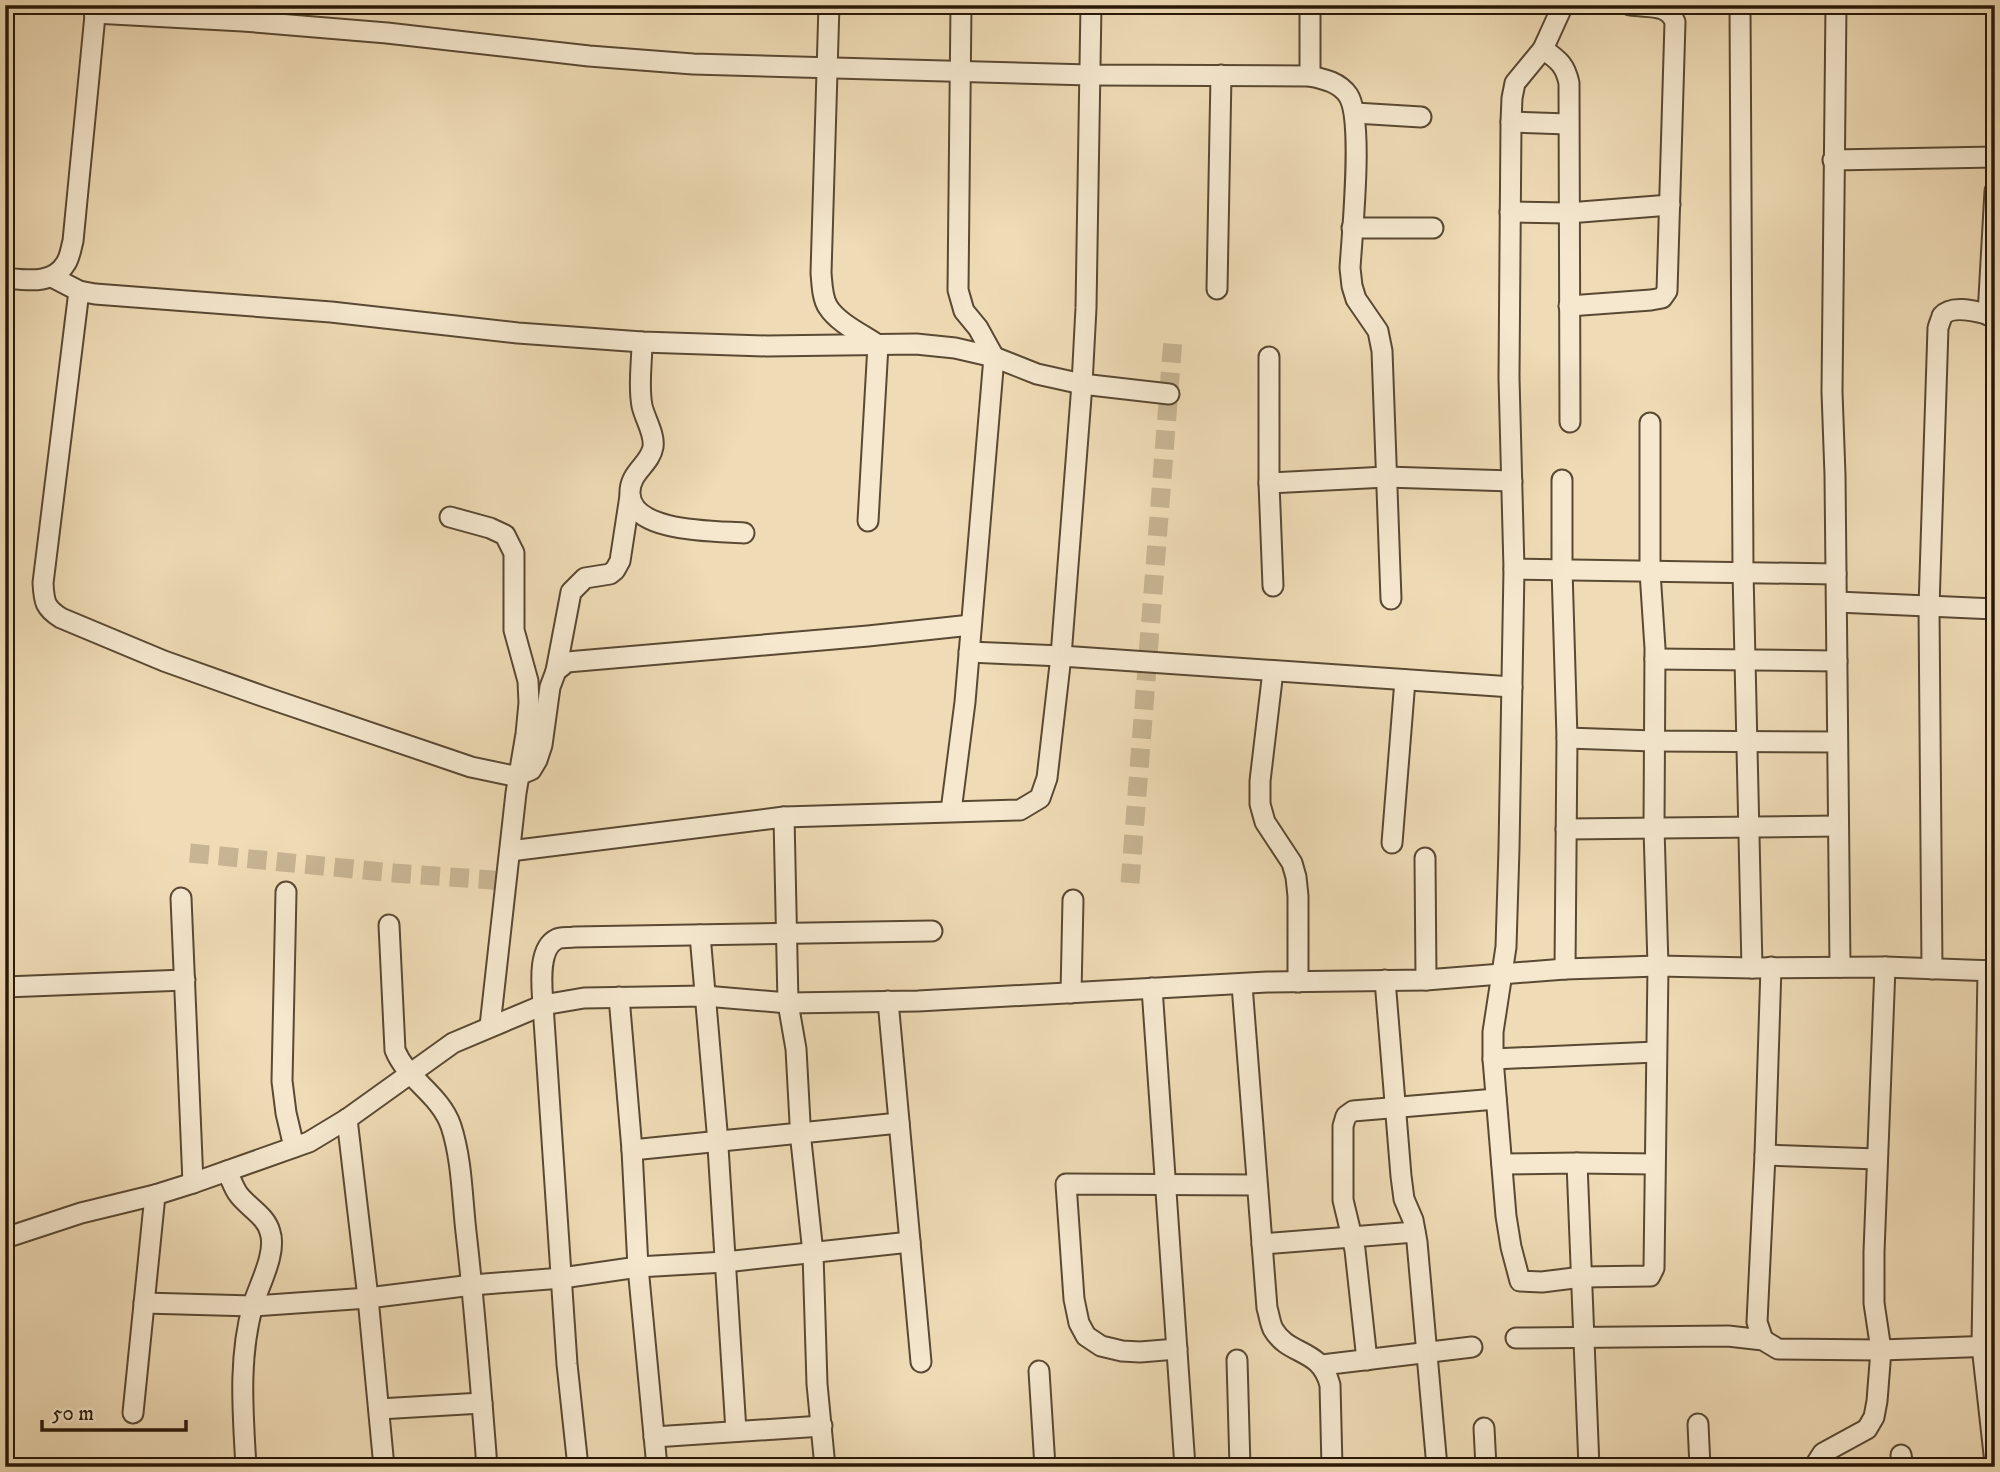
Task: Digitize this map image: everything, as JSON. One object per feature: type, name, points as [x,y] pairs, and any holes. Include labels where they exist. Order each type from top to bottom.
[{"type":"street","points":[[829,5],[821,273],[823,293],[827,306],[840,319],[878,345]]},
{"type":"street","points":[[951,811],[969,652],[994,357],[978,328],[964,311],[958,290],[961,5]]},
{"type":"street","points":[[510,851],[784,817],[1020,810],[1040,798],[1047,778],[1061,656],[1082,384],[1086,308],[1091,5]]},
{"type":"street","points":[[1310,5],[1310,76]]},
{"type":"street","points":[[1563,5],[1543,49],[1515,83],[1511,122],[1509,378],[1514,569],[1513,687],[1508,899],[1504,973],[1493,1032],[1493,1059],[1508,1226],[1520,1281],[1650,1276],[1654,1269],[1658,965],[1654,828],[1655,659],[1650,572],[1650,423]]},
{"type":"street","points":[[1569,306],[1651,300],[1662,298],[1667,291],[1675,22],[1672,13],[1666,9],[1630,5]]},
{"type":"street","points":[[1740,5],[1745,740],[1748,827],[1761,967],[1765,1155],[1756,1322],[1763,1340]]},
{"type":"street","points":[[1836,5],[1832,392],[1840,967]]},
{"type":"street","points":[[5,278],[33,280],[52,277],[67,262],[73,241],[95,9],[361,31],[680,64],[1090,75],[1310,76],[1328,80],[1342,88],[1350,97],[1355,113],[1350,268],[1356,299],[1378,331],[1382,351],[1391,599]]},
{"type":"street","points":[[1543,49],[1560,61],[1569,83],[1570,422]]},
{"type":"street","points":[[1217,289],[1221,75]]},
{"type":"street","points":[[1355,113],[1421,117]]},
{"type":"street","points":[[1511,122],[1568,124]]},
{"type":"street","points":[[1833,160],[1995,157]]},
{"type":"street","points":[[1932,969],[1929,607],[1938,328],[1942,317],[1949,311],[1992,315],[1995,191]]},
{"type":"street","points":[[1510,212],[1568,213],[1670,205]]},
{"type":"street","points":[[1352,228],[1433,228]]},
{"type":"street","points":[[52,277],[79,291],[95,294],[331,312],[518,333],[642,342],[916,344],[955,348],[994,357],[1037,374],[1082,384],[1169,394]]},
{"type":"street","points":[[79,291],[43,583],[44,599],[49,611],[164,661],[497,774],[519,775],[531,769],[537,760],[542,746],[550,687],[556,671],[571,592],[585,578],[610,574],[620,561],[636,473],[653,448],[640,387],[642,342]]},
{"type":"street","points":[[868,521],[878,345]]},
{"type":"street","points":[[1269,357],[1269,483],[1273,586]]},
{"type":"street","points":[[1269,483],[1386,477],[1512,481]]},
{"type":"street","points":[[1562,480],[1567,738],[1565,969]]},
{"type":"street","points":[[630,496],[642,514],[663,525],[744,533]]},
{"type":"street","points":[[450,517],[505,535],[514,553],[514,629],[528,681],[529,703],[490,1026]]},
{"type":"street","points":[[1514,569],[1836,574]]},
{"type":"street","points":[[1837,601],[1995,609]]},
{"type":"street","points":[[556,671],[567,662],[971,625]]},
{"type":"street","points":[[969,652],[1513,687]]},
{"type":"street","points":[[1655,659],[1837,661]]},
{"type":"street","points":[[1273,671],[1260,781],[1261,804],[1265,822],[1292,863],[1296,877],[1298,982]]},
{"type":"street","points":[[1392,843],[1405,680]]},
{"type":"street","points":[[1567,738],[1837,742]]},
{"type":"street","points":[[784,817],[788,1003],[796,1049],[813,1253],[817,1384],[825,1467]]},
{"type":"street","points":[[1566,829],[1838,826]]},
{"type":"street","points":[[1425,858],[1426,980]]},
{"type":"street","points":[[286,892],[282,1081],[294,1147]]},
{"type":"street","points":[[181,898],[193,1183]]},
{"type":"street","points":[[1071,993],[1073,900]]},
{"type":"street","points":[[389,925],[394,1050],[408,1073],[438,1102],[450,1124],[457,1153],[472,1286],[487,1467]]},
{"type":"street","points":[[579,1467],[568,1364],[542,1005],[542,962],[549,946],[556,939],[574,937],[932,931]]},
{"type":"street","points":[[700,935],[718,1142],[736,1431]]},
{"type":"street","points":[[5,1238],[81,1213],[193,1183],[309,1142],[347,1119],[453,1043],[542,1005],[584,998],[705,996],[788,1003],[888,1001],[1298,982],[1426,980],[1658,965],[1992,970],[1988,1346],[1995,1463]]},
{"type":"street","points":[[1814,1467],[1823,1453],[1867,1429],[1874,1418],[1881,1350],[1874,1303],[1885,967]]},
{"type":"street","points":[[5,987],[185,980]]},
{"type":"street","points":[[1385,980],[1404,1199],[1416,1232],[1437,1467]]},
{"type":"street","points":[[1242,985],[1268,1308],[1273,1328],[1286,1343],[1322,1365],[1327,1374],[1330,1385],[1332,1467]]},
{"type":"street","points":[[1152,988],[1185,1467]]},
{"type":"street","points":[[619,997],[632,1150],[638,1268],[657,1467]]},
{"type":"street","points":[[888,1001],[921,1362]]},
{"type":"street","points":[[1493,1059],[1656,1052]]},
{"type":"street","points":[[1367,1360],[1355,1250],[1343,1199],[1343,1126],[1346,1116],[1353,1111],[1496,1100]]},
{"type":"street","points":[[347,1119],[384,1467]]},
{"type":"street","points":[[632,1150],[899,1123]]},
{"type":"street","points":[[1765,1155],[1878,1159]]},
{"type":"street","points":[[1577,1163],[1589,1467]]},
{"type":"street","points":[[1502,1164],[1654,1164]]},
{"type":"street","points":[[228,1171],[237,1194],[265,1221],[271,1234],[270,1256],[253,1306],[244,1347],[242,1398],[246,1467]]},
{"type":"street","points":[[1177,1349],[1122,1352],[1101,1346],[1086,1336],[1079,1323],[1074,1299],[1066,1184],[1257,1185]]},
{"type":"street","points":[[133,1413],[155,1195]]},
{"type":"street","points":[[1262,1244],[1416,1232]]},
{"type":"street","points":[[144,1303],[253,1306],[368,1298],[910,1241]]},
{"type":"street","points":[[1516,1338],[1728,1336],[1763,1340],[1778,1349],[1881,1350],[1988,1346]]},
{"type":"street","points":[[1322,1365],[1472,1348]]},
{"type":"street","points":[[1237,1360],[1240,1467]]},
{"type":"street","points":[[1039,1371],[1045,1467]]},
{"type":"street","points":[[379,1409],[482,1404]]},
{"type":"street","points":[[1698,1424],[1700,1467]]},
{"type":"street","points":[[654,1437],[821,1426]]},
{"type":"street","points":[[1484,1428],[1486,1467]]},
{"type":"tunnel","points":[[1130,883],[1173,339]]},
{"type":"tunnel","points":[[190,853],[506,881]]}]
